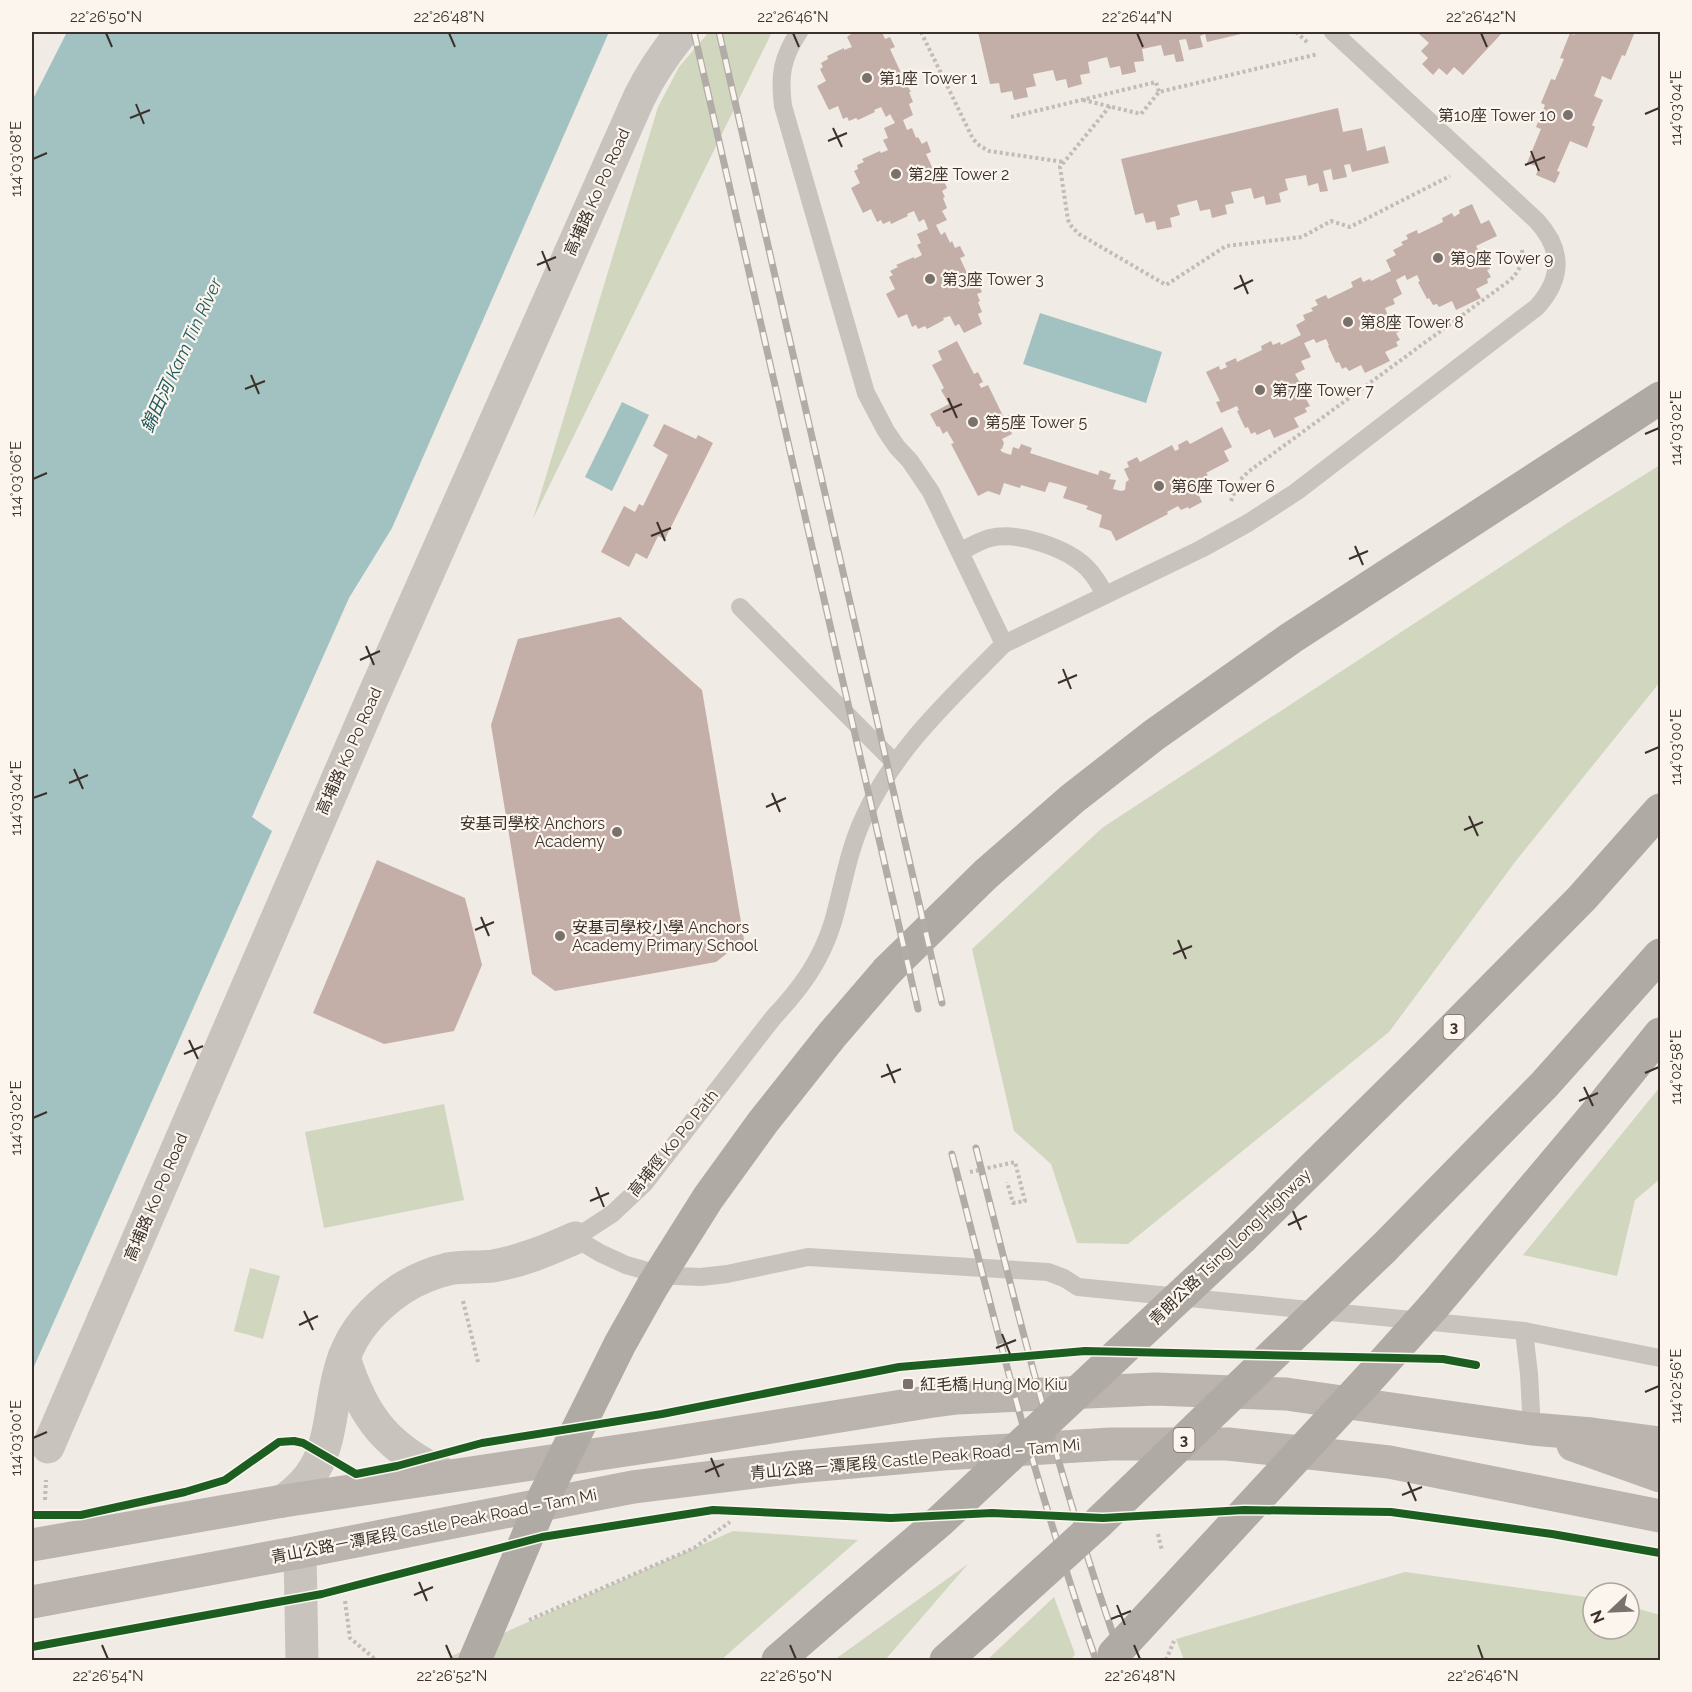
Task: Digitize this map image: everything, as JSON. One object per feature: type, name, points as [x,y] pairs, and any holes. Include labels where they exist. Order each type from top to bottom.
[{"type":"highway","points":[[476,1660],[545,1495],[651,1287],[708,1198],[763,1122],[888,969],[986,874],[1072,799],[1154,735],[1291,638],[1660,398]]},
{"type":"highway","name":"青朗公路 Tsing Long Highway","points":[[778,1660],[948,1514],[1242,1238],[1557,923],[1660,810]]},
{"type":"highway","name":"3","points":[[946,1660],[1098,1523],[1383,1248],[1544,1085],[1660,955]]},
{"type":"highway","points":[[1111,1657],[1374,1373],[1494,1236],[1660,1034]]},
{"type":"main road","points":[[32,1545],[283,1501],[957,1398],[1155,1389],[1286,1394],[1532,1429],[1660,1443]]},
{"type":"main road","points":[[1532,1429],[1660,1476]]},
{"type":"main road","name":"青山公路－潭尾段 Castle Peak Road – Tam Mi","points":[[32,1602],[633,1487],[796,1467],[943,1454],[1111,1444],[1228,1444],[1389,1462],[1660,1516]]},
{"type":"street","name":"高埔路 Ko Po Road","points":[[48,1447],[372,699],[639,98],[662,56],[682,32]]},
{"type":"street","name":"高埔徑 Ko Po Path","points":[[283,1501],[296,1492],[315,1469],[322,1454],[344,1357],[353,1338],[383,1302],[403,1287],[425,1276],[449,1269],[492,1266],[535,1256],[575,1238]]},
{"type":"street","points":[[344,1357],[361,1401],[382,1432],[417,1461],[448,1476]]},
{"type":"street","points":[[300,1552],[302,1660]]},
{"type":"lane","points":[[799,32],[787,51],[782,69],[780,87],[783,106],[866,393],[886,431],[931,492],[1004,644]]},
{"type":"lane","name":"高埔徑 Ko Po Path","points":[[575,1238],[612,1214],[644,1184],[814,968],[833,921],[849,856],[863,818],[882,782],[903,750],[928,721],[1004,644],[1201,549],[1248,523],[1296,492],[1537,308],[1546,297],[1556,272],[1557,258],[1546,231],[1537,220],[1333,32]]},
{"type":"lane","points":[[960,552],[990,538],[1025,539],[1058,549],[1085,566],[1097,580],[1105,595]]},
{"type":"lane","points":[[740,607],[895,763]]},
{"type":"lane","points":[[575,1238],[626,1265],[676,1276],[701,1277],[727,1274],[808,1257],[1048,1272],[1078,1287],[1524,1331],[1660,1358]]},
{"type":"lane","points":[[1524,1331],[1532,1429]]},
{"type":"path","points":[[921,32],[973,139],[980,146],[989,151],[1064,162]]},
{"type":"path","points":[[1083,100],[1141,114],[1159,92],[1320,54],[1296,32]]},
{"type":"path","points":[[1011,117],[1156,82],[1159,92]]},
{"type":"path","points":[[1110,106],[1060,167],[1068,220],[1079,234],[1166,285],[1226,246],[1302,237],[1331,220],[1350,227],[1451,175]]},
{"type":"path","points":[[1226,507],[1239,482],[1248,472],[1509,281],[1521,266],[1522,246]]},
{"type":"path","points":[[970,1172],[1015,1162],[1025,1201],[1013,1203],[1007,1182]]},
{"type":"path","points":[[462,1295],[478,1362]]},
{"type":"path","points":[[521,1623],[694,1548],[730,1522]]},
{"type":"path","points":[[345,1601],[350,1638],[376,1660]]},
{"type":"green space","points":[[709,32],[772,32],[533,519],[658,107],[679,67]]},
{"type":"green space","points":[[1660,465],[1660,682],[1515,862],[1389,1032],[1128,1244],[1077,1243],[1051,1164],[1014,1131],[972,949],[1102,828],[1572,520]]},
{"type":"green space","points":[[1660,1087],[1660,1179],[1635,1200],[1617,1276],[1523,1255]]},
{"type":"green space","points":[[444,1104],[464,1200],[324,1228],[305,1132]]},
{"type":"green space","points":[[250,1268],[280,1276],[263,1339],[234,1331]]},
{"type":"green space","points":[[733,1531],[858,1540],[721,1660],[443,1660]]},
{"type":"green space","points":[[968,1564],[885,1660],[834,1660]]},
{"type":"green space","points":[[1405,1572],[1581,1596],[1581,1641],[1641,1641],[1641,1609],[1660,1615],[1660,1660],[1184,1660],[1176,1639]]},
{"type":"green space","points":[[1054,1597],[1075,1654],[1071,1660],[987,1660]]},
{"type":"water","name":"錦田河 Kam Tin River","points":[[67,32],[609,32],[392,528],[349,598],[252,817],[272,831],[32,1371],[32,101]]},
{"type":"water","points":[[1040,313],[1162,352],[1146,403],[1023,364]]},
{"type":"water","points":[[622,402],[649,415],[612,491],[585,477]]},
{"type":"building","points":[[850,32],[882,32],[885,39],[890,37],[895,47],[890,49],[902,75],[907,72],[913,82],[907,85],[913,102],[909,104],[913,115],[903,120],[907,130],[912,128],[916,138],[918,137],[922,144],[927,141],[931,152],[926,154],[938,180],[943,178],[947,188],[942,191],[947,208],[942,211],[947,220],[936,225],[941,235],[945,232],[955,248],[960,246],[965,256],[960,258],[972,284],[977,282],[982,292],[977,294],[982,312],[978,314],[982,324],[964,333],[959,324],[955,326],[950,316],[927,329],[925,326],[918,329],[916,325],[912,327],[907,314],[898,318],[886,294],[895,289],[889,277],[893,275],[890,271],[898,267],[896,265],[922,255],[917,245],[921,243],[917,234],[928,229],[924,219],[919,222],[914,211],[891,224],[890,221],[883,224],[881,220],[877,222],[871,209],[863,213],[851,188],[860,183],[854,171],[858,169],[857,165],[864,162],[862,159],[888,150],[883,140],[888,138],[884,128],[895,123],[890,114],[886,117],[881,107],[858,120],[856,118],[849,121],[847,117],[843,119],[838,106],[829,110],[817,86],[826,81],[820,69],[823,67],[821,63],[828,59],[827,56],[852,47],[847,37],[851,34]]},
{"type":"building","points":[[978,32],[1245,33],[1207,42],[1205,34],[1200,36],[1203,47],[1189,50],[1186,39],[1179,40],[1184,61],[1176,62],[1174,54],[1164,56],[1161,45],[1142,49],[1144,61],[1134,62],[1136,72],[1122,75],[1120,66],[1110,68],[1107,57],[1088,62],[1090,73],[1080,75],[1082,84],[1068,88],[1066,79],[1056,81],[1053,70],[1033,74],[1036,86],[1026,88],[1028,97],[1014,100],[1012,91],[1001,93],[999,83],[990,84]]},
{"type":"building","points":[[1417,32],[1502,33],[1463,75],[1454,67],[1447,75],[1439,68],[1433,75],[1422,64],[1428,58],[1421,51],[1429,43]]},
{"type":"building","name":"第10座 Tower 10","points":[[1576,32],[1634,34],[1611,80],[1602,76],[1594,96],[1603,100],[1592,125],[1595,127],[1587,148],[1570,141],[1557,171],[1560,172],[1555,183],[1536,175],[1539,167],[1527,163],[1541,129],[1536,127],[1545,105],[1541,103],[1551,79],[1555,80],[1564,59],[1560,58],[1570,33],[1574,35]]},
{"type":"building","points":[[1338,108],[1343,132],[1362,128],[1367,151],[1385,146],[1389,163],[1352,172],[1350,164],[1344,165],[1347,177],[1333,180],[1331,169],[1323,171],[1328,191],[1320,192],[1318,183],[1308,186],[1306,175],[1285,179],[1288,190],[1279,193],[1281,202],[1266,205],[1264,196],[1254,199],[1251,188],[1231,192],[1234,203],[1225,205],[1227,214],[1212,218],[1210,209],[1200,211],[1197,200],[1177,205],[1180,215],[1170,218],[1172,227],[1157,230],[1155,221],[1146,223],[1143,213],[1135,215],[1121,159]]},
{"type":"building","points":[[1472,204],[1481,224],[1489,220],[1497,236],[1476,246],[1480,253],[1482,252],[1491,277],[1487,279],[1488,283],[1476,289],[1481,298],[1456,310],[1452,301],[1439,307],[1437,304],[1433,305],[1429,298],[1427,299],[1417,275],[1407,280],[1405,275],[1396,280],[1402,294],[1393,299],[1395,304],[1385,308],[1399,332],[1396,333],[1400,340],[1396,342],[1398,346],[1385,352],[1390,361],[1365,373],[1361,365],[1349,371],[1346,367],[1342,369],[1339,362],[1336,363],[1326,339],[1316,343],[1314,339],[1304,343],[1311,357],[1301,361],[1305,369],[1295,374],[1309,398],[1306,399],[1310,406],[1305,408],[1307,412],[1294,418],[1299,427],[1274,438],[1270,429],[1257,435],[1255,432],[1251,434],[1248,427],[1245,428],[1237,406],[1221,413],[1216,402],[1220,401],[1206,372],[1219,366],[1220,370],[1227,367],[1225,363],[1236,358],[1237,362],[1262,350],[1261,346],[1271,341],[1273,345],[1280,342],[1281,345],[1301,335],[1296,325],[1305,320],[1303,315],[1313,311],[1311,308],[1318,305],[1315,300],[1326,295],[1328,299],[1353,287],[1351,282],[1361,277],[1363,282],[1370,279],[1371,281],[1391,271],[1386,260],[1396,255],[1393,250],[1403,245],[1401,242],[1408,239],[1406,235],[1417,230],[1418,234],[1443,222],[1442,218],[1452,213],[1454,217],[1460,213],[1459,210]]},
{"type":"building","points":[[957,341],[974,374],[978,372],[983,382],[979,384],[981,388],[988,385],[1004,418],[1009,415],[1014,426],[1010,428],[1012,434],[1002,439],[1004,443],[1000,449],[1002,452],[1011,455],[1013,447],[1019,449],[1021,444],[1032,448],[1030,453],[1098,475],[1100,470],[1111,474],[1109,479],[1116,480],[1113,489],[1121,491],[1125,490],[1126,482],[1129,480],[1124,469],[1129,467],[1127,462],[1137,457],[1140,462],[1172,445],[1175,451],[1179,449],[1178,445],[1187,440],[1190,444],[1222,427],[1232,447],[1224,451],[1229,461],[1193,483],[1202,502],[1189,509],[1188,507],[1181,510],[1178,506],[1167,512],[1168,514],[1116,541],[1111,531],[1099,527],[1102,515],[1086,509],[1088,506],[1063,498],[1067,487],[1058,484],[1049,482],[1045,492],[1004,483],[1000,495],[988,491],[978,496],[951,444],[954,443],[947,431],[943,434],[930,414],[949,404],[941,390],[944,388],[932,365],[942,360],[938,351]]},
{"type":"building","points":[[664,424],[696,439],[698,435],[713,443],[665,539],[658,536],[647,559],[636,553],[629,567],[601,552],[624,506],[635,512],[639,504],[643,506],[668,455],[653,446]]},
{"type":"building","name":"安基司學校 Anchors Academy","points":[[620,617],[702,690],[744,940],[716,962],[555,991],[532,974],[491,725],[518,639]]},
{"type":"building","points":[[377,860],[465,898],[482,965],[454,1031],[384,1044],[313,1013]]},
{"type":"railway","points":[[694,32],[918,1009]]},
{"type":"railway","points":[[719,32],[942,1003]]},
{"type":"railway","points":[[976,1148],[1061,1470],[1122,1660]]},
{"type":"railway","points":[[952,1154],[1036,1472],[1096,1660]]},
{"type":"cycle path","points":[[32,1515],[81,1515],[185,1492],[225,1480],[279,1442],[303,1443],[356,1474],[397,1466],[482,1443],[662,1414],[899,1367],[1085,1351],[1443,1359],[1476,1365]]},
{"type":"cycle path","points":[[32,1647],[322,1594],[542,1537],[713,1510],[891,1518],[992,1513],[1103,1518],[1244,1510],[1391,1512],[1552,1534],[1660,1553]]},
{"type":"place","name":"第1座 Tower 1","points":[[867,78]]},
{"type":"place","name":"第10座 Tower 10","points":[[1568,115]]},
{"type":"place","name":"第2座 Tower 2","points":[[896,174]]},
{"type":"place","name":"第9座 Tower 9","points":[[1438,258]]},
{"type":"place","name":"第3座 Tower 3","points":[[930,279]]},
{"type":"place","name":"第8座 Tower 8","points":[[1348,322]]},
{"type":"place","name":"第7座 Tower 7","points":[[1260,390]]},
{"type":"place","name":"第5座 Tower 5","points":[[973,422]]},
{"type":"place","name":"第6座 Tower 6","points":[[1159,486]]},
{"type":"place","name":"安基司學校 Anchors Academy","points":[[617,832]]},
{"type":"place","name":"安基司學校小學 Anchors Academy Primary School","points":[[560,936]]},
{"type":"place","name":"紅毛橋 Hung Mo Kiu","points":[[908,1384]]}]
